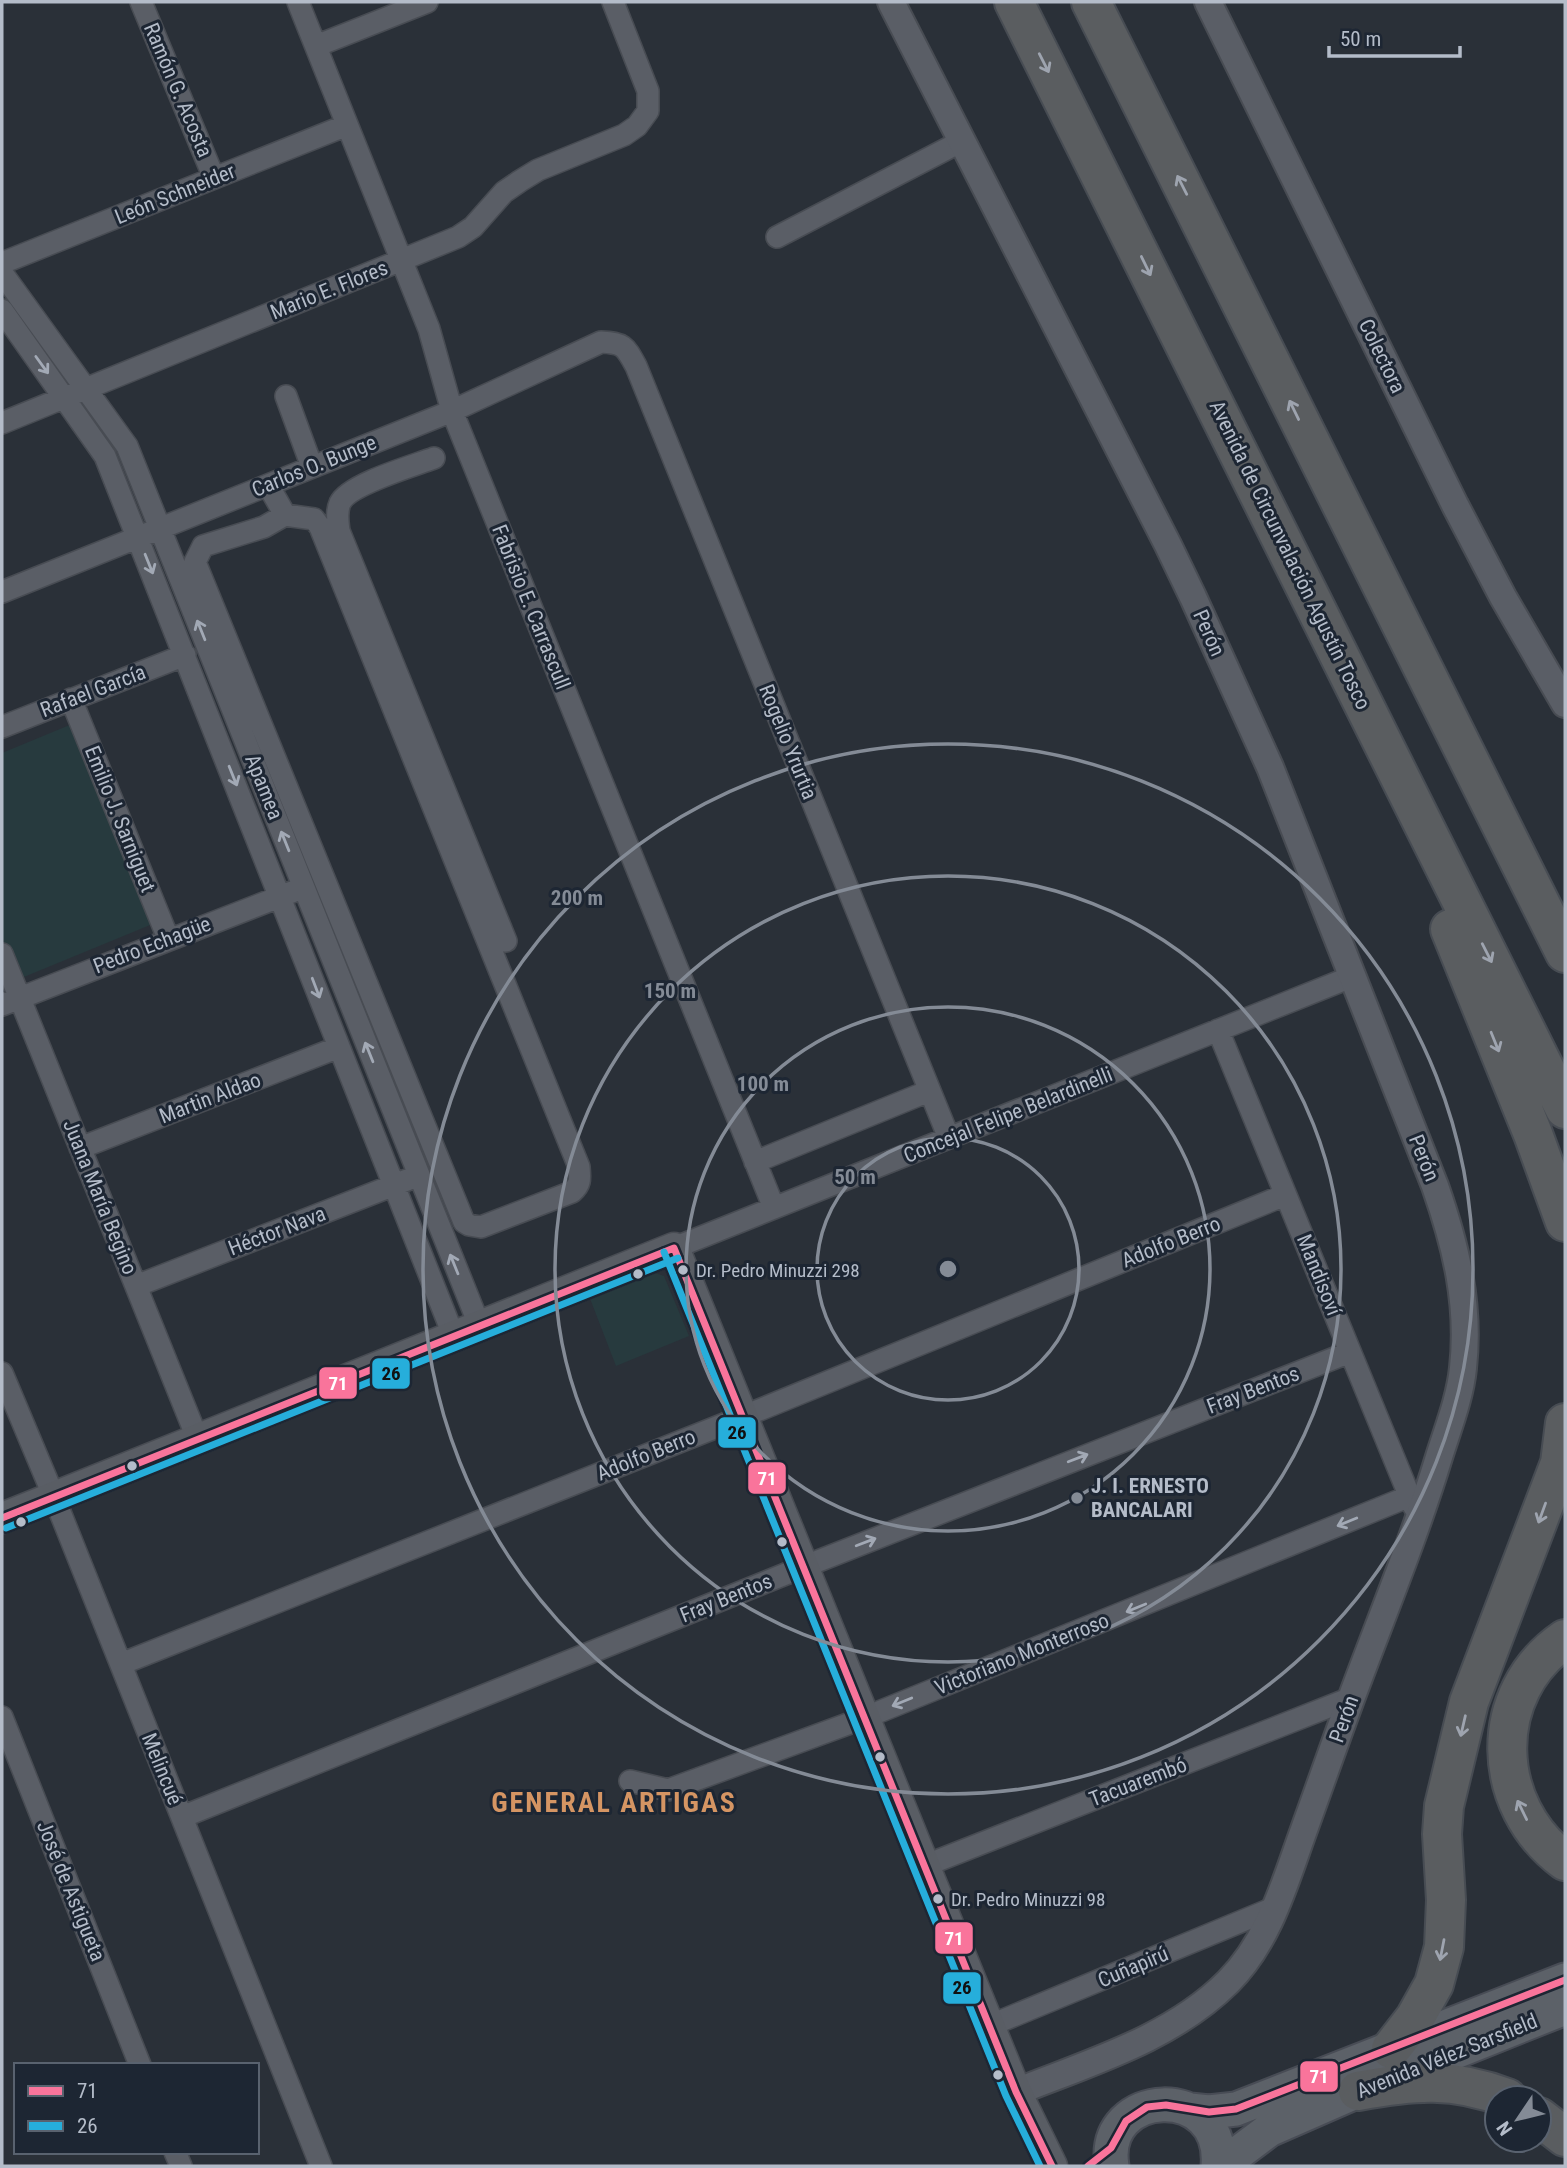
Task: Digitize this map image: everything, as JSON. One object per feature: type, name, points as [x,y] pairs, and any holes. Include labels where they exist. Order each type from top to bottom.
[{"type":"highway","name":"Avenida de Circunvalación Agustín Tosco","points":[[1013,2],[1565,1109]]},
{"type":"highway","points":[[1091,2],[1565,953]]},
{"type":"highway","points":[[1312,447],[1435,652],[1565,900]]},
{"type":"highway","points":[[1375,726],[1453,936],[1537,1145],[1563,1224]]},
{"type":"highway","points":[[1391,2049],[1415,2018],[1434,1984],[1444,1947],[1444,1806],[1469,1702],[1560,1463],[1565,1423]]},
{"type":"highway","points":[[1565,1639],[1540,1662],[1525,1682],[1515,1704],[1507,1748],[1512,1790],[1521,1810],[1533,1830],[1565,1861]]},
{"type":"highway","points":[[1358,2091],[1401,2084],[1445,2082],[1483,2089]]},
{"type":"main road","name":"Concejal Felipe Belardinelli","points":[[2,1518],[674,1248]]},
{"type":"main road","points":[[674,1248],[1016,2092],[1052,2166]]},
{"type":"main road","name":"Avenida Vélez Sarsfield","points":[[1104,2159],[1125,2121],[1149,2106],[1177,2105],[1190,2110],[1209,2112],[1236,2109],[1565,1980]]},
{"type":"main road","name":"Avenida Vélez Sarsfield","points":[[1219,2166],[1269,2130],[1358,2091],[1565,2008]]},
{"type":"main road","points":[[1190,2110],[1210,2129],[1216,2141],[1219,2166]]},
{"type":"street","name":"Ramón G. Acosta","points":[[141,2],[215,178]]},
{"type":"street","name":"Fabrisio E. Carrascull","points":[[298,2],[429,329],[453,411],[774,1208]]},
{"type":"street","points":[[316,46],[427,2]]},
{"type":"street","name":"Mario E. Flores","points":[[2,423],[458,237],[473,227],[504,192],[520,181],[538,170],[624,135],[637,126],[649,111],[648,91],[613,2]]},
{"type":"street","name":"Perón","points":[[891,2],[1193,597],[1270,767],[1435,1186],[1452,1235],[1460,1273],[1466,1327],[1463,1370],[1454,1408],[1415,1508],[1276,1907],[1259,1943],[1227,1983],[1183,2018],[1129,2046],[1016,2092]]},
{"type":"street","name":"Colectora","points":[[1208,2],[1455,505],[1503,597],[1565,704]]},
{"type":"street","name":"León Schneider","points":[[2,263],[347,125]]},
{"type":"street","points":[[777,237],[962,141]]},
{"type":"street","name":"Apamea","points":[[2,273],[127,446],[419,1176],[467,1332]]},
{"type":"street","name":"Apamea","points":[[2,310],[105,456],[394,1185],[467,1332]]},
{"type":"street","name":"Carlos O. Bunge","points":[[2,592],[453,411],[601,342],[625,346]]},
{"type":"street","name":"Rogelio Yrurtia","points":[[625,346],[636,366],[948,1138]]},
{"type":"street","points":[[286,396],[312,467]]},
{"type":"street","points":[[340,456],[352,490]]},
{"type":"street","points":[[434,458],[352,490],[341,500],[337,510],[339,531],[506,941]]},
{"type":"street","points":[[268,485],[285,515]]},
{"type":"street","points":[[285,515],[314,519],[320,527],[579,1167],[581,1180],[572,1192],[481,1227],[464,1222],[195,562],[203,545],[264,527],[285,515]]},
{"type":"street","name":"Rafael García","points":[[2,727],[185,655]]},
{"type":"street","name":"Emilio J. Sarniguet","points":[[71,699],[168,938]]},
{"type":"street","name":"Pedro Echagüe","points":[[10,1001],[303,887]]},
{"type":"street","name":"Juana María Begino","points":[[2,954],[10,1001],[80,1149],[198,1440]]},
{"type":"street","name":"Concejal Felipe Belardinelli","points":[[674,1248],[1351,977]]},
{"type":"street","name":"Mandisoví","points":[[1218,1030],[1415,1508]]},
{"type":"street","name":"Martin Aldao","points":[[80,1149],[339,1047]]},
{"type":"street","points":[[755,1162],[929,1091]]},
{"type":"street","name":"Héctor Nava","points":[[136,1286],[419,1176]]},
{"type":"street","name":"Adolfo Berro","points":[[121,1664],[742,1417],[1285,1195]]},
{"type":"street","name":"Fray Bentos","points":[[182,1817],[803,1567],[1350,1352]]},
{"type":"street","name":"Melincué","points":[[2,1373],[321,2166]]},
{"type":"street","name":"Victoriano Monterroso","points":[[631,1781],[668,1790],[1415,1508]]},
{"type":"street","name":"Tacuarembó","points":[[924,1866],[1351,1698]]},
{"type":"street","name":"José de Astigueta","points":[[2,1717],[139,2063]]},
{"type":"street","name":"Cuñapirú","points":[[989,2026],[1276,1907]]},
{"type":"green space","points":[[72,724],[155,923],[19,979],[2,937],[2,753]]},
{"type":"green space","points":[[647,1270],[664,1276],[689,1336],[616,1366],[589,1296]]},
{"type":"transit line","name":"71","points":[[674,1248],[1016,2092],[1052,2166]]},
{"type":"transit line","name":"71","points":[[2,1518],[674,1248]]},
{"type":"transit line","name":"26","points":[[664,1252],[1006,2096],[1040,2166]]},
{"type":"transit line","name":"26","points":[[6,1528],[678,1258]]},
{"type":"transit line","name":"71","points":[[1088,2166],[1111,2148],[1126,2121],[1147,2107],[1166,2105],[1209,2112],[1236,2109],[1565,1980]]},
{"type":"place","name":"Dr. Pedro Minuzzi 298","points":[[683,1270]]},
{"type":"place","name":"J. I. ERNESTO BANCALARI","points":[[1077,1498]]},
{"type":"place","name":"Dr. Pedro Minuzzi 98","points":[[938,1899]]},
{"type":"district","name":"GENERAL ARTIGAS","points":[[614,1802]]}]
